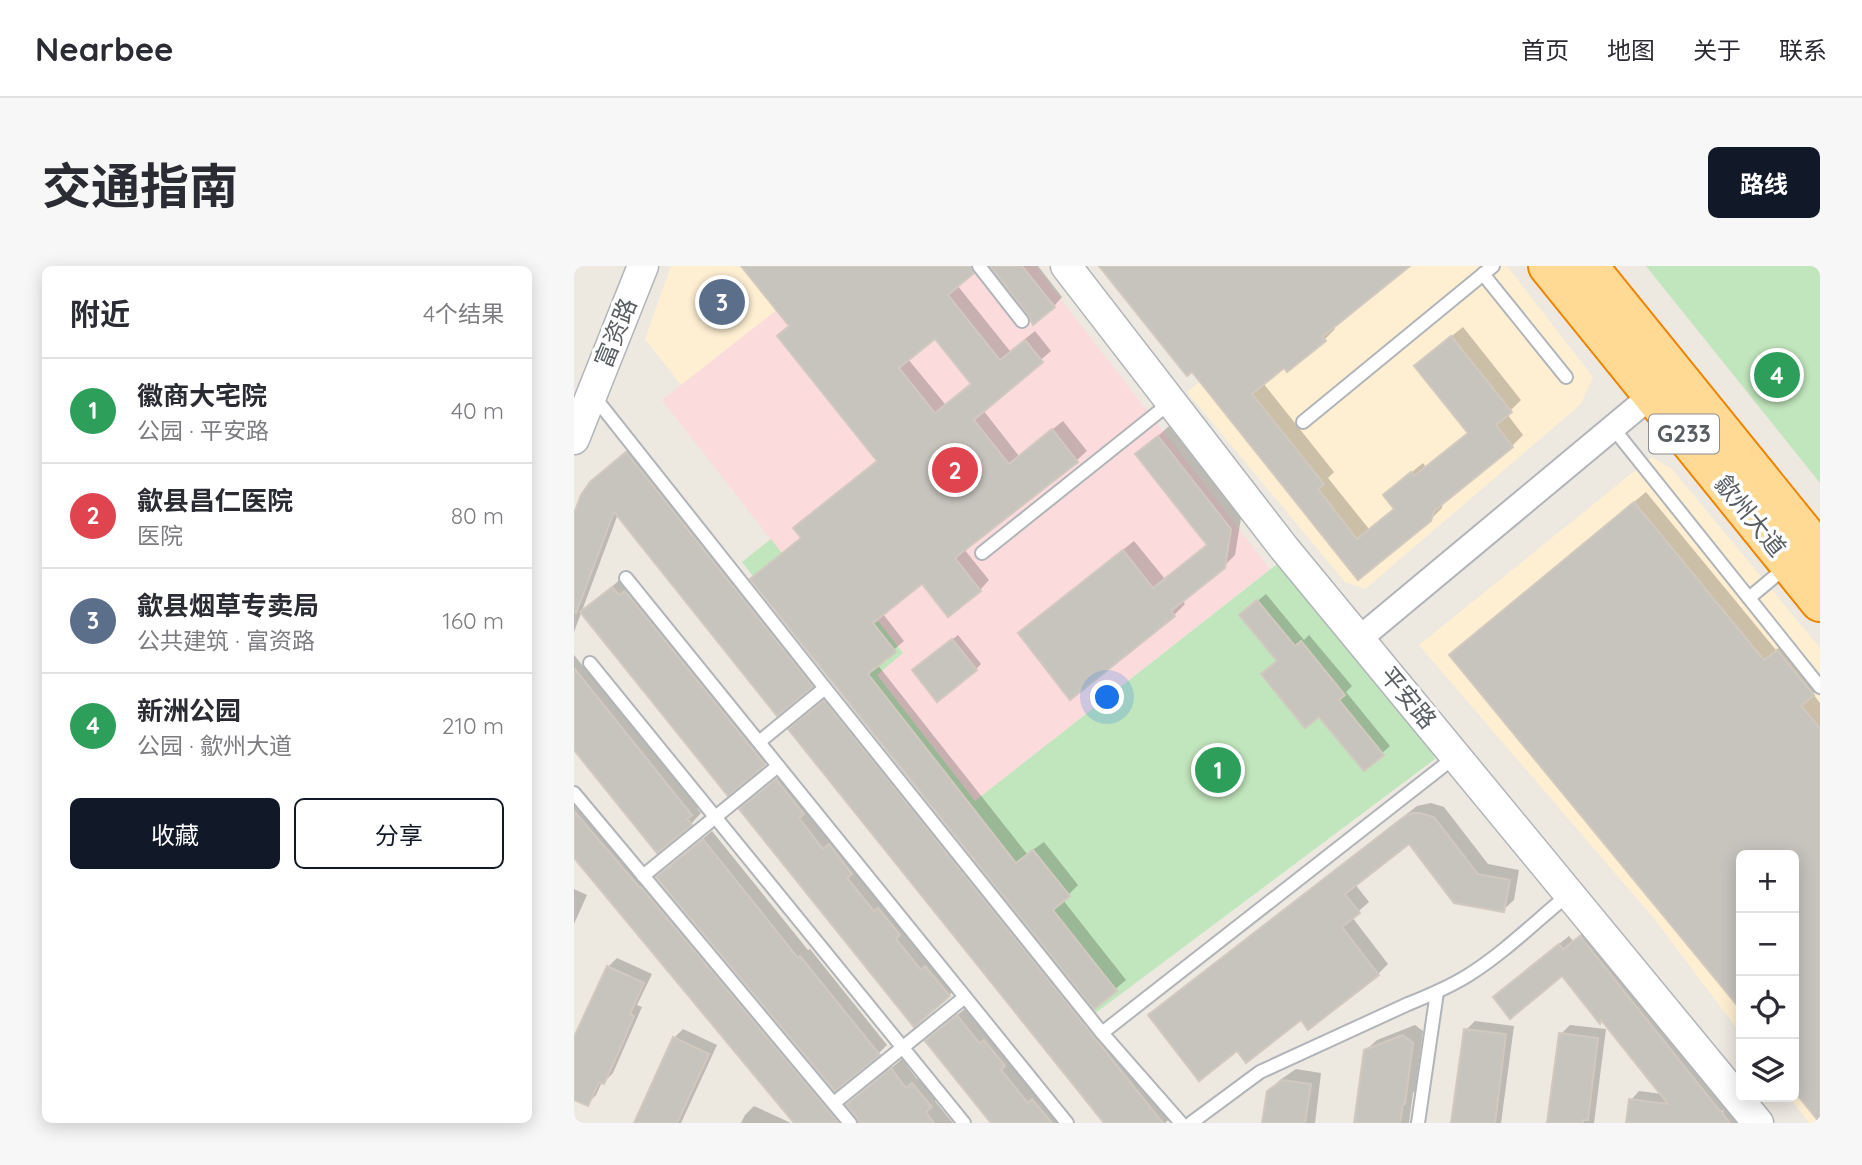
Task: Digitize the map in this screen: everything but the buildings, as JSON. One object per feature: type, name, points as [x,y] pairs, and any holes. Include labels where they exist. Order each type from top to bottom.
[{"type":"highway","name":"歙州大道","points":[[1548,266],[1652,395],[1805,559]]},
{"type":"highway","name":"歙州大道","points":[[1588,266],[1805,559],[1820,602]]},
{"type":"street","name":"富资路","points":[[574,439],[643,266]]},
{"type":"street","name":"平安路","points":[[1066,266],[1284,548],[1758,1123]]},
{"type":"street","points":[[1359,639],[1652,395]]},
{"type":"lane","points":[[979,266],[1022,321]]},
{"type":"lane","points":[[1303,422],[1488,270],[1566,377]]},
{"type":"lane","points":[[592,394],[1102,1033],[1181,1123]]},
{"type":"lane","points":[[982,553],[1171,402]]},
{"type":"lane","points":[[1613,428],[1820,687]]},
{"type":"lane","points":[[1749,598],[1805,559]]},
{"type":"lane","points":[[626,578],[1067,1123]]},
{"type":"lane","points":[[590,663],[964,1123]]},
{"type":"lane","points":[[759,742],[824,688]]},
{"type":"lane","points":[[1102,1033],[1456,756]]},
{"type":"lane","points":[[643,876],[778,766]]},
{"type":"lane","points":[[574,793],[850,1123]]},
{"type":"lane","points":[[1191,1123],[1260,1072],[1465,977],[1569,894]]},
{"type":"lane","points":[[1418,1123],[1437,992]]},
{"type":"lane","points":[[834,1103],[965,997]]},
{"type":"shaded area","points":[[671,266],[833,266],[681,385],[645,339]]},
{"type":"shaded area","points":[[833,266],[1035,266],[1270,569],[975,801],[876,674],[878,621],[851,642],[662,400]]},
{"type":"shaded area","points":[[1347,266],[1507,266],[1593,377],[1581,404],[1365,589],[1345,582],[1187,392]]},
{"type":"shaded area","points":[[1652,457],[1672,469],[1820,648],[1820,1123],[1809,1123],[1793,1102],[1799,1102],[1799,850],[1736,850],[1736,1027],[1656,921],[1419,645]]},
{"type":"green space","points":[[1646,266],[1820,266],[1820,483]]},
{"type":"green space","points":[[771,539],[851,642],[878,621],[903,653],[877,675],[975,801],[1281,561],[1431,745],[1435,759],[1094,1014],[742,562]]},
{"type":"place","name":"歙县烟草专卖局","points":[[722,302]]},
{"type":"place","name":"新洲公园","points":[[1777,375]]},
{"type":"place","name":"歙县昌仁医院","points":[[955,470]]},
{"type":"place","name":"徽商大宅院","points":[[1218,770]]}]
